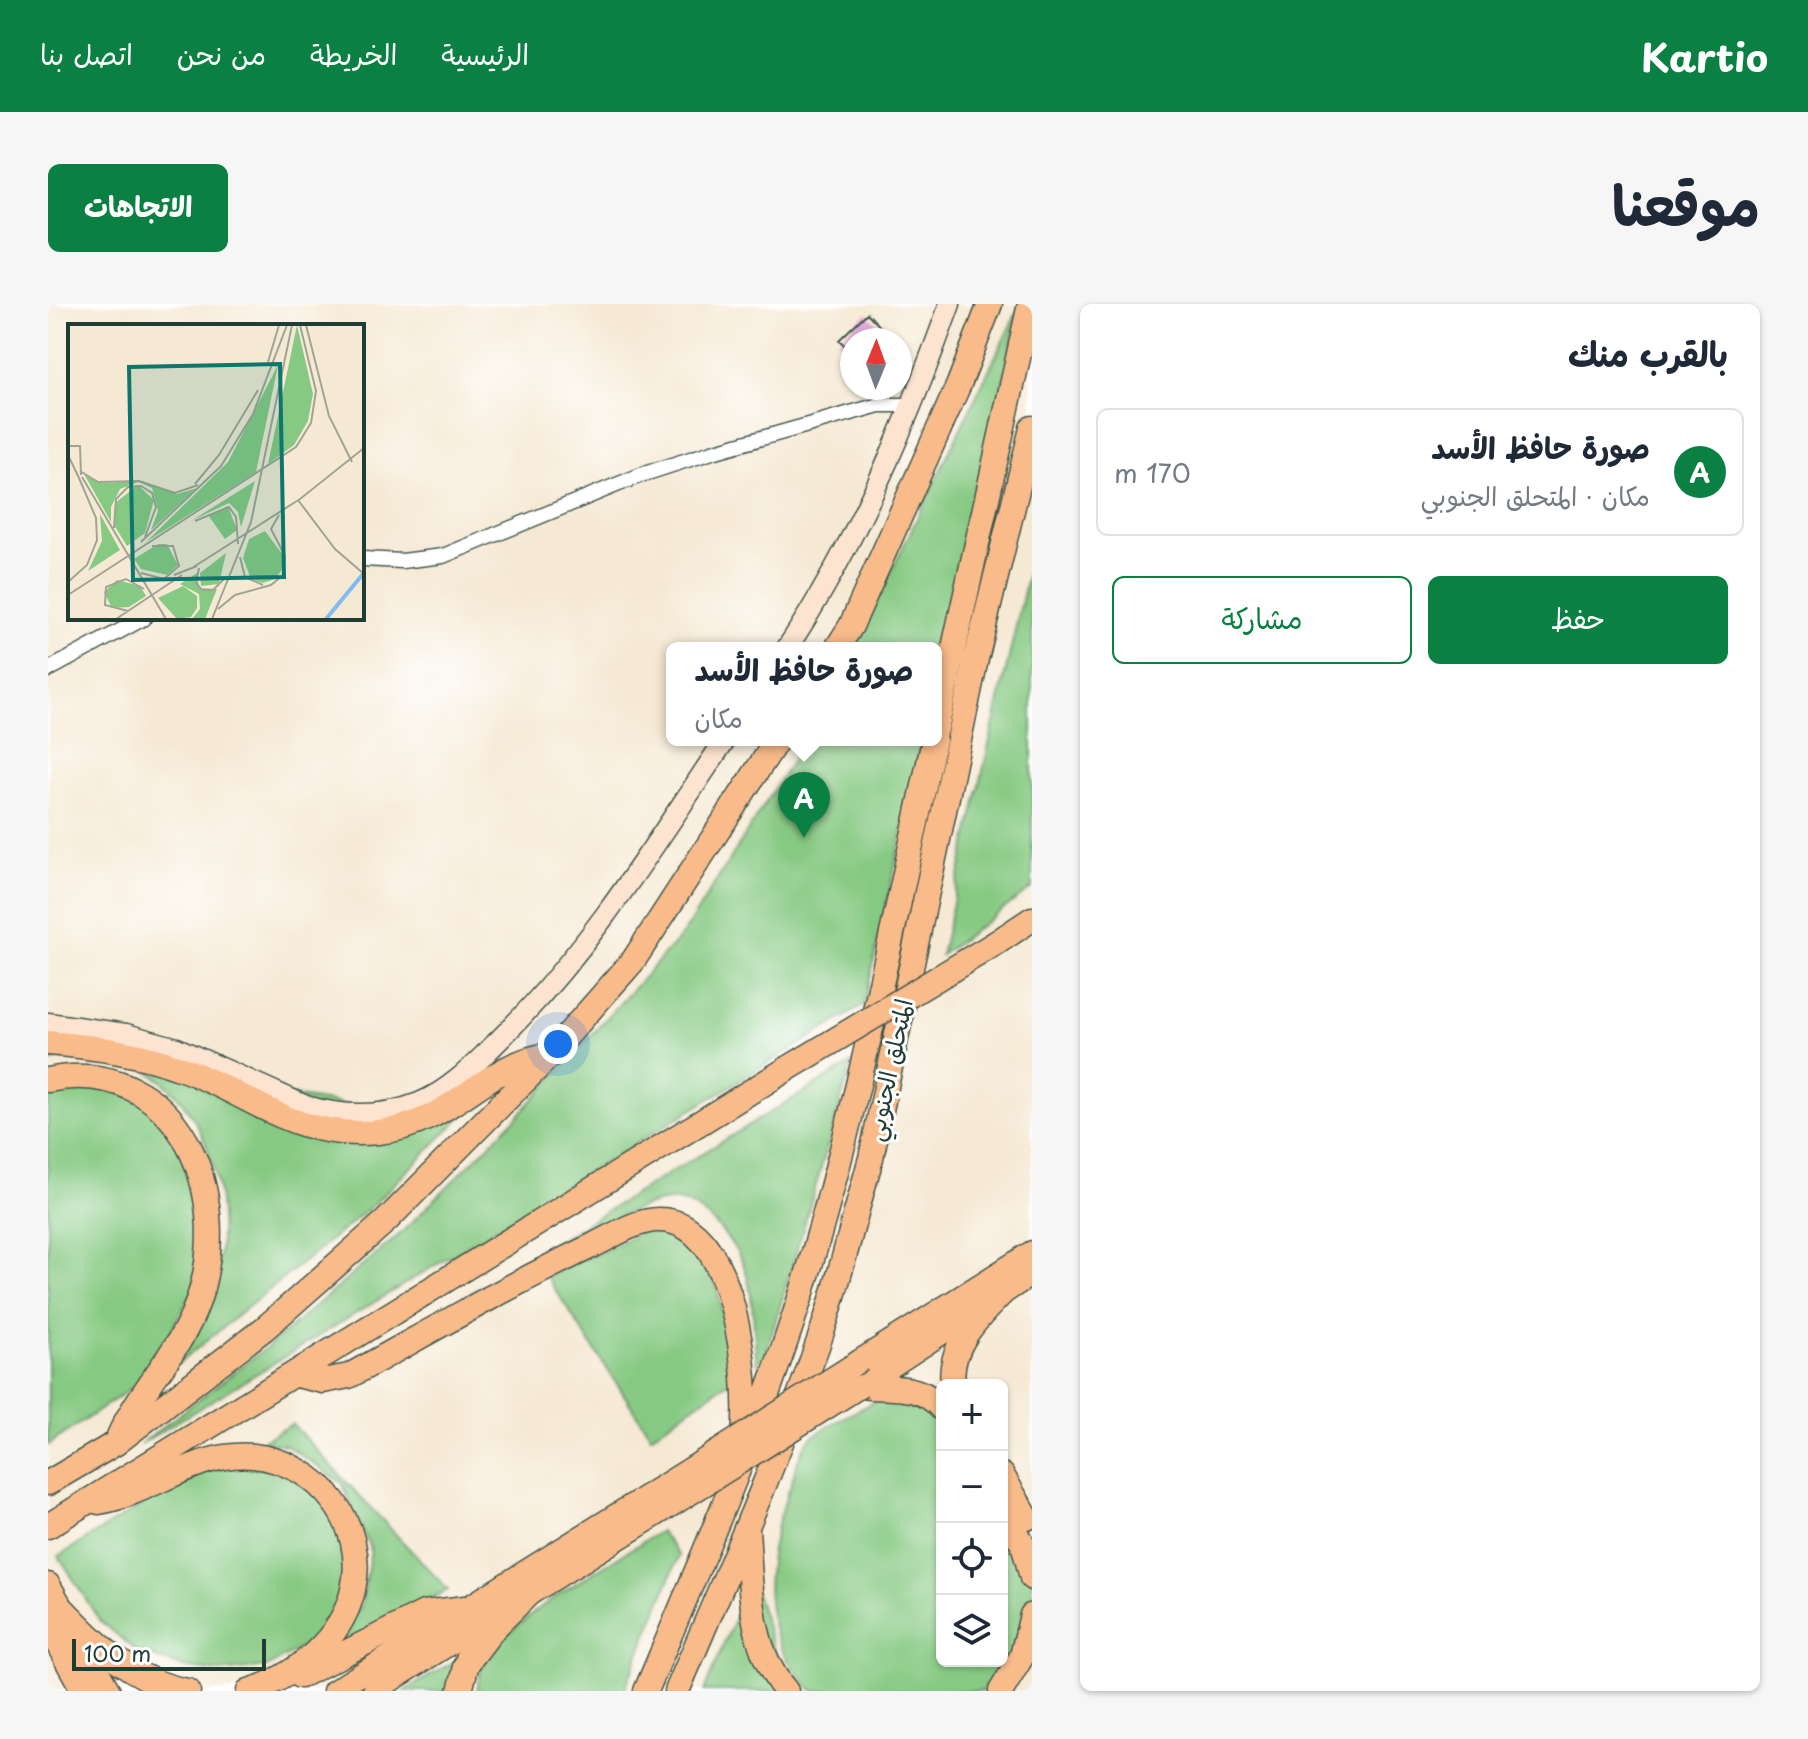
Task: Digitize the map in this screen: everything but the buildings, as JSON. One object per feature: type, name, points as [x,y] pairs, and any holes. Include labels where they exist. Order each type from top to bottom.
[{"type":"highway","points":[[841,642],[851,626],[946,413],[990,304]]},
{"type":"highway","points":[[942,702],[1030,304]]},
{"type":"highway","name":"المتحلق الجنوبي","points":[[677,1691],[747,1526],[823,1327],[871,1158],[976,659],[1032,428]]},
{"type":"highway","points":[[48,1483],[116,1443],[265,1328],[386,1221],[550,1055],[633,961],[771,746]]},
{"type":"highway","name":"المتحلق الجنوبي","points":[[646,1691],[740,1469],[801,1294],[836,1173],[933,746]]},
{"type":"highway","points":[[66,1514],[297,1375],[1032,919]]},
{"type":"highway","points":[[48,1043],[102,1048],[156,1060],[209,1080],[293,1123],[356,1133],[398,1130],[425,1120],[449,1109],[512,1065],[550,1055]]},
{"type":"highway","points":[[48,1080],[77,1076],[108,1079],[147,1095],[186,1141],[206,1197],[209,1242],[196,1306],[116,1443]]},
{"type":"highway","points":[[297,1375],[323,1381],[349,1376],[569,1257],[647,1221],[669,1221],[683,1227],[710,1253],[727,1284],[744,1384],[746,1415],[740,1469]]},
{"type":"highway","points":[[954,1379],[956,1351],[1006,1289]]},
{"type":"highway","points":[[861,1386],[906,1387],[936,1404]]},
{"type":"highway","points":[[66,1514],[129,1496],[200,1462],[237,1455],[276,1460],[295,1468],[328,1493],[349,1528],[356,1569],[347,1609],[322,1644],[291,1673],[260,1688]]},
{"type":"highway","points":[[1008,1485],[1032,1527]]},
{"type":"highway","points":[[1008,1516],[1024,1547],[1032,1578]]},
{"type":"highway","points":[[747,1526],[756,1628],[770,1668],[786,1691]]},
{"type":"highway","points":[[465,1666],[494,1628],[528,1594]]},
{"type":"highway","points":[[52,1606],[84,1691]]},
{"type":"highway","points":[[52,1606],[108,1691]]},
{"type":"highway","points":[[52,1606],[114,1659],[155,1682],[188,1691]]},
{"type":"highway","points":[[260,1688],[312,1672],[424,1613],[472,1617],[460,1691]]},
{"type":"highway","points":[[1001,1691],[1022,1656],[1032,1615]]},
{"type":"highway","points":[[1017,1691],[1032,1668]]},
{"type":"main road","points":[[334,1691],[472,1617],[697,1477],[861,1386],[1032,1252]]},
{"type":"main road","points":[[374,1691],[472,1617],[528,1594],[861,1360],[1032,1274]]},
{"type":"street","points":[[790,642],[877,486],[913,405],[950,304]]},
{"type":"street","points":[[364,559],[402,561],[443,556],[641,475],[712,452],[879,405],[913,405]]},
{"type":"street","points":[[48,670],[140,620]]},
{"type":"street","points":[[48,1023],[100,1029],[177,1048],[306,1106],[328,1112],[374,1114],[419,1103],[459,1079],[546,993],[625,890],[721,746]]},
{"type":"green space","points":[[1019,308],[942,655],[942,642],[857,642]]},
{"type":"green space","points":[[1032,556],[1032,888],[941,955]]},
{"type":"green space","points":[[801,746],[922,746],[864,1005],[139,1445],[271,1344],[400,1234],[516,1118],[683,934]]},
{"type":"green space","points":[[48,1043],[121,1061],[91,1056],[48,1062]]},
{"type":"green space","points":[[129,1063],[218,1084],[447,1121],[475,1103],[372,1206],[168,1372],[213,1283],[220,1250],[221,1211],[215,1172],[202,1136],[184,1104],[158,1079]]},
{"type":"green space","points":[[852,1063],[765,1357],[757,1363],[751,1298],[742,1261],[731,1243],[706,1215],[687,1203],[677,1201],[659,1202],[618,1217],[431,1317]]},
{"type":"green space","points":[[90,1075],[168,1114],[202,1211],[193,1290],[154,1363],[133,1387],[48,1445],[48,1082]]},
{"type":"green space","points":[[657,1225],[710,1253],[735,1377],[651,1436],[547,1277]]},
{"type":"green space","points":[[896,1390],[936,1405],[936,1667],[1004,1667],[989,1691],[813,1691],[793,1669],[780,1645],[768,1594],[769,1568],[781,1514],[807,1442],[848,1415]]},
{"type":"green space","points":[[292,1424],[448,1590],[328,1651],[361,1606],[371,1550],[342,1483],[286,1445],[261,1441]]},
{"type":"green space","points":[[215,1460],[277,1464],[328,1495],[349,1550],[342,1600],[313,1641],[267,1667],[219,1672],[183,1667],[138,1652],[99,1620],[59,1556]]},
{"type":"green space","points":[[1008,1513],[1032,1556],[1032,1621],[1008,1660]]},
{"type":"green space","points":[[660,1531],[679,1556],[624,1691],[477,1691],[480,1673],[488,1656],[520,1623]]},
{"type":"green space","points":[[751,1579],[788,1691],[704,1691]]},
{"type":"green space","points":[[468,1653],[458,1691],[404,1691]]},
{"type":"place","name":"صورة حافظ الأسد","points":[[804,838]]}]
